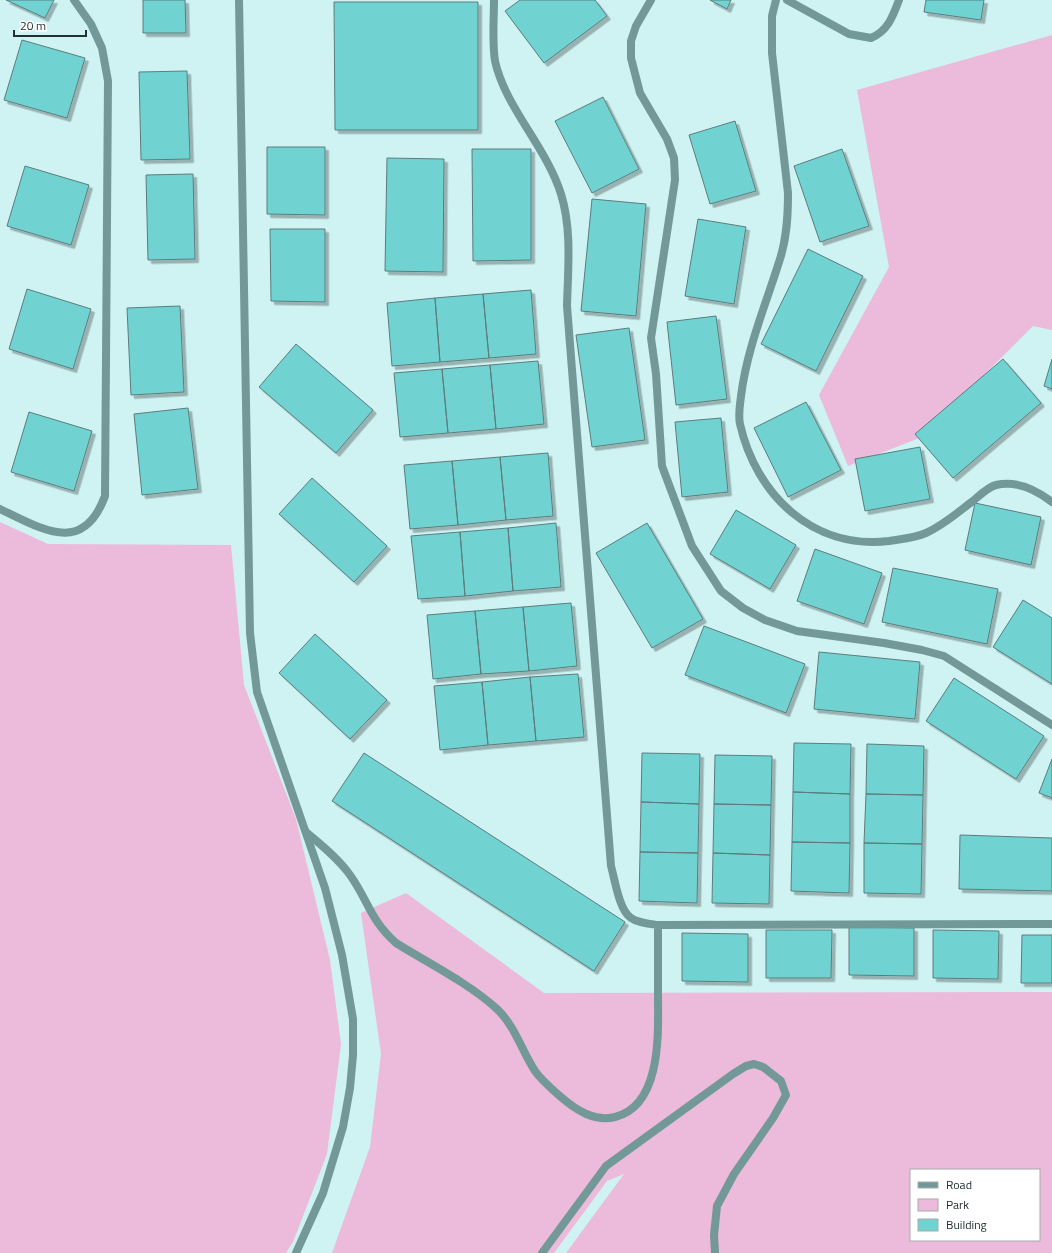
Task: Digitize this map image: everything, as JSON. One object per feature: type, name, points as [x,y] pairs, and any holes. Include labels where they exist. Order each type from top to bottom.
[{"type":"street","points":[[0,509],[45,530],[62,533],[74,532],[90,523],[101,507],[105,496],[108,81],[102,48],[91,24],[74,0]]},
{"type":"street","points":[[239,0],[250,633],[257,692],[325,888],[342,955],[353,1019],[354,1055],[350,1088],[334,1159],[321,1199],[296,1253]]},
{"type":"street","points":[[494,0],[495,60],[503,85],[549,166],[561,194],[566,216],[568,251],[567,306],[612,866],[619,900],[630,918],[645,924],[658,925],[1052,924]]},
{"type":"street","points":[[651,0],[636,26],[631,41],[631,58],[640,93],[670,146],[674,158],[676,180],[651,338],[656,374],[662,466],[692,546],[721,591],[743,608],[765,620],[797,631],[892,644],[944,656],[1052,725]]},
{"type":"street","points":[[776,0],[772,16],[772,53],[788,193],[788,214],[786,234],[780,258],[748,357],[742,386],[739,419],[745,447],[763,480],[784,506],[805,523],[840,539],[881,542],[905,539],[925,534],[943,524],[995,485],[1009,483],[1023,485],[1052,502]]},
{"type":"street","points":[[787,0],[849,34],[871,38],[886,29],[894,15],[899,0]]},
{"type":"street","points":[[306,832],[336,859],[350,875],[374,920],[385,933],[396,943],[483,997],[499,1010],[520,1042],[535,1071],[562,1098],[590,1116],[607,1119],[620,1116],[630,1110],[645,1093],[652,1074],[658,1048],[658,925]]},
{"type":"street","points":[[542,1253],[606,1166],[733,1074],[746,1066],[754,1064],[772,1073],[781,1081],[786,1095],[773,1118],[734,1174],[717,1206],[714,1235],[715,1253]]},
{"type":"green space","points":[[1052,35],[1052,330],[1033,326],[922,437],[848,466],[819,395],[889,267],[857,90]]},
{"type":"green space","points":[[0,522],[48,544],[231,545],[244,685],[296,819],[330,960],[341,1044],[327,1154],[293,1242],[286,1253],[0,1253]]},
{"type":"green space","points":[[406,893],[544,993],[1052,992],[1052,1253],[566,1253],[624,1174],[607,1181],[554,1253],[332,1253],[370,1147],[381,1054],[361,913]]},
{"type":"building","points":[[6,0],[54,0],[45,18]]},
{"type":"building","points":[[143,0],[185,0],[186,33],[143,33]]},
{"type":"building","points":[[520,0],[595,0],[607,16],[544,63],[505,11]]},
{"type":"building","points":[[710,0],[731,0],[727,9]]},
{"type":"building","points":[[926,0],[984,0],[981,20],[924,12]]},
{"type":"building","points":[[334,2],[478,2],[478,130],[335,130]]},
{"type":"building","points":[[22,40],[85,58],[67,118],[4,100]]},
{"type":"building","points":[[187,71],[190,159],[141,160],[139,72]]},
{"type":"building","points":[[603,97],[639,169],[592,193],[555,121]]},
{"type":"building","points":[[735,121],[756,191],[710,204],[689,135]]},
{"type":"building","points":[[267,147],[325,147],[325,215],[267,214]]},
{"type":"building","points":[[472,149],[531,149],[531,260],[473,261]]},
{"type":"building","points":[[842,149],[869,226],[820,242],[794,166]]},
{"type":"building","points":[[387,158],[444,159],[443,272],[385,271]]},
{"type":"building","points":[[25,166],[89,185],[71,245],[7,226]]},
{"type":"building","points":[[193,174],[195,259],[148,260],[146,175]]},
{"type":"building","points":[[592,199],[646,204],[636,316],[581,311]]},
{"type":"building","points":[[698,219],[746,227],[734,304],[685,296]]},
{"type":"building","points":[[270,229],[325,229],[325,302],[271,301]]},
{"type":"building","points":[[808,249],[863,276],[816,371],[761,344]]},
{"type":"building","points":[[27,289],[91,309],[73,369],[9,349]]},
{"type":"building","points":[[531,290],[536,354],[489,358],[483,294]]},
{"type":"building","points":[[483,294],[489,358],[440,362],[435,298]]},
{"type":"building","points":[[435,298],[440,362],[392,366],[387,303]]},
{"type":"building","points":[[180,306],[184,392],[131,395],[127,308]]},
{"type":"building","points":[[716,316],[727,399],[676,405],[667,322]]},
{"type":"building","points":[[629,328],[645,440],[592,447],[576,335]]},
{"type":"building","points":[[296,344],[373,410],[336,453],[259,387]]},
{"type":"building","points":[[1003,359],[1041,403],[953,478],[915,434]]},
{"type":"building","points":[[1052,359],[1052,389],[1044,386]]},
{"type":"building","points":[[538,361],[544,424],[496,429],[490,365]]},
{"type":"building","points":[[490,365],[496,429],[448,433],[442,369]]},
{"type":"building","points":[[442,369],[448,433],[400,437],[394,373]]},
{"type":"building","points":[[806,402],[841,470],[788,497],[754,428]]},
{"type":"building","points":[[188,408],[198,489],[142,495],[134,414]]},
{"type":"building","points":[[29,412],[92,431],[74,491],[11,472]]},
{"type":"building","points":[[721,418],[728,492],[682,497],[675,422]]},
{"type":"building","points":[[920,447],[930,499],[865,511],[855,459]]},
{"type":"building","points":[[548,453],[553,516],[506,520],[500,457]]},
{"type":"building","points":[[500,457],[506,520],[458,525],[452,461]]},
{"type":"building","points":[[452,461],[458,525],[410,529],[404,465]]},
{"type":"building","points":[[312,478],[387,546],[354,582],[279,514]]},
{"type":"building","points":[[975,503],[1041,517],[1031,565],[965,550]]},
{"type":"building","points":[[736,510],[796,545],[770,589],[710,554]]},
{"type":"building","points":[[556,523],[561,587],[513,591],[508,528]]},
{"type":"building","points":[[647,523],[703,619],[652,648],[596,553]]},
{"type":"building","points":[[508,528],[513,591],[465,596],[460,532]]},
{"type":"building","points":[[460,532],[465,596],[418,599],[411,536]]},
{"type":"building","points":[[815,549],[882,573],[864,624],[797,601]]},
{"type":"building","points":[[893,568],[998,589],[987,644],[882,622]]},
{"type":"building","points":[[1023,600],[1052,618],[1052,684],[993,647]]},
{"type":"building","points":[[571,603],[577,666],[529,671],[523,607]]},
{"type":"building","points":[[523,607],[529,671],[481,674],[475,611]]},
{"type":"building","points":[[475,611],[481,674],[433,679],[427,615]]},
{"type":"building","points":[[704,626],[805,664],[786,713],[685,675]]},
{"type":"building","points":[[315,634],[387,700],[350,739],[279,673]]},
{"type":"building","points":[[819,652],[920,662],[915,719],[814,709]]},
{"type":"building","points":[[578,674],[584,737],[536,741],[530,677]]},
{"type":"building","points":[[530,677],[536,741],[488,745],[482,682]]},
{"type":"building","points":[[954,678],[1044,736],[1016,779],[926,721]]},
{"type":"building","points":[[482,682],[488,745],[440,750],[434,686]]},
{"type":"building","points":[[794,743],[851,744],[850,794],[793,792]]},
{"type":"building","points":[[867,744],[924,746],[923,795],[866,794]]},
{"type":"building","points":[[364,753],[625,922],[594,971],[332,801]]},
{"type":"building","points":[[642,753],[700,754],[699,804],[641,802]]},
{"type":"building","points":[[715,755],[772,756],[771,805],[714,804]]},
{"type":"building","points":[[1052,759],[1052,798],[1039,793]]},
{"type":"building","points":[[793,792],[850,794],[850,843],[792,842]]},
{"type":"building","points":[[866,794],[923,795],[922,844],[864,843]]},
{"type":"building","points":[[641,802],[699,804],[698,853],[640,852]]},
{"type":"building","points":[[714,804],[771,805],[770,855],[713,853]]},
{"type":"building","points":[[960,835],[1052,838],[1052,891],[959,889]]},
{"type":"building","points":[[792,842],[850,843],[849,893],[791,891]]},
{"type":"building","points":[[864,843],[922,844],[921,894],[864,893]]},
{"type":"building","points":[[640,852],[698,853],[697,903],[639,901]]},
{"type":"building","points":[[713,853],[770,855],[769,904],[712,903]]},
{"type":"building","points":[[849,927],[914,928],[914,976],[849,975]]},
{"type":"building","points":[[766,930],[832,930],[831,978],[766,978]]},
{"type":"building","points":[[933,930],[999,931],[998,979],[933,978]]},
{"type":"building","points":[[682,933],[748,934],[748,982],[682,981]]},
{"type":"building","points":[[1022,935],[1052,935],[1052,983],[1021,983]]}]
